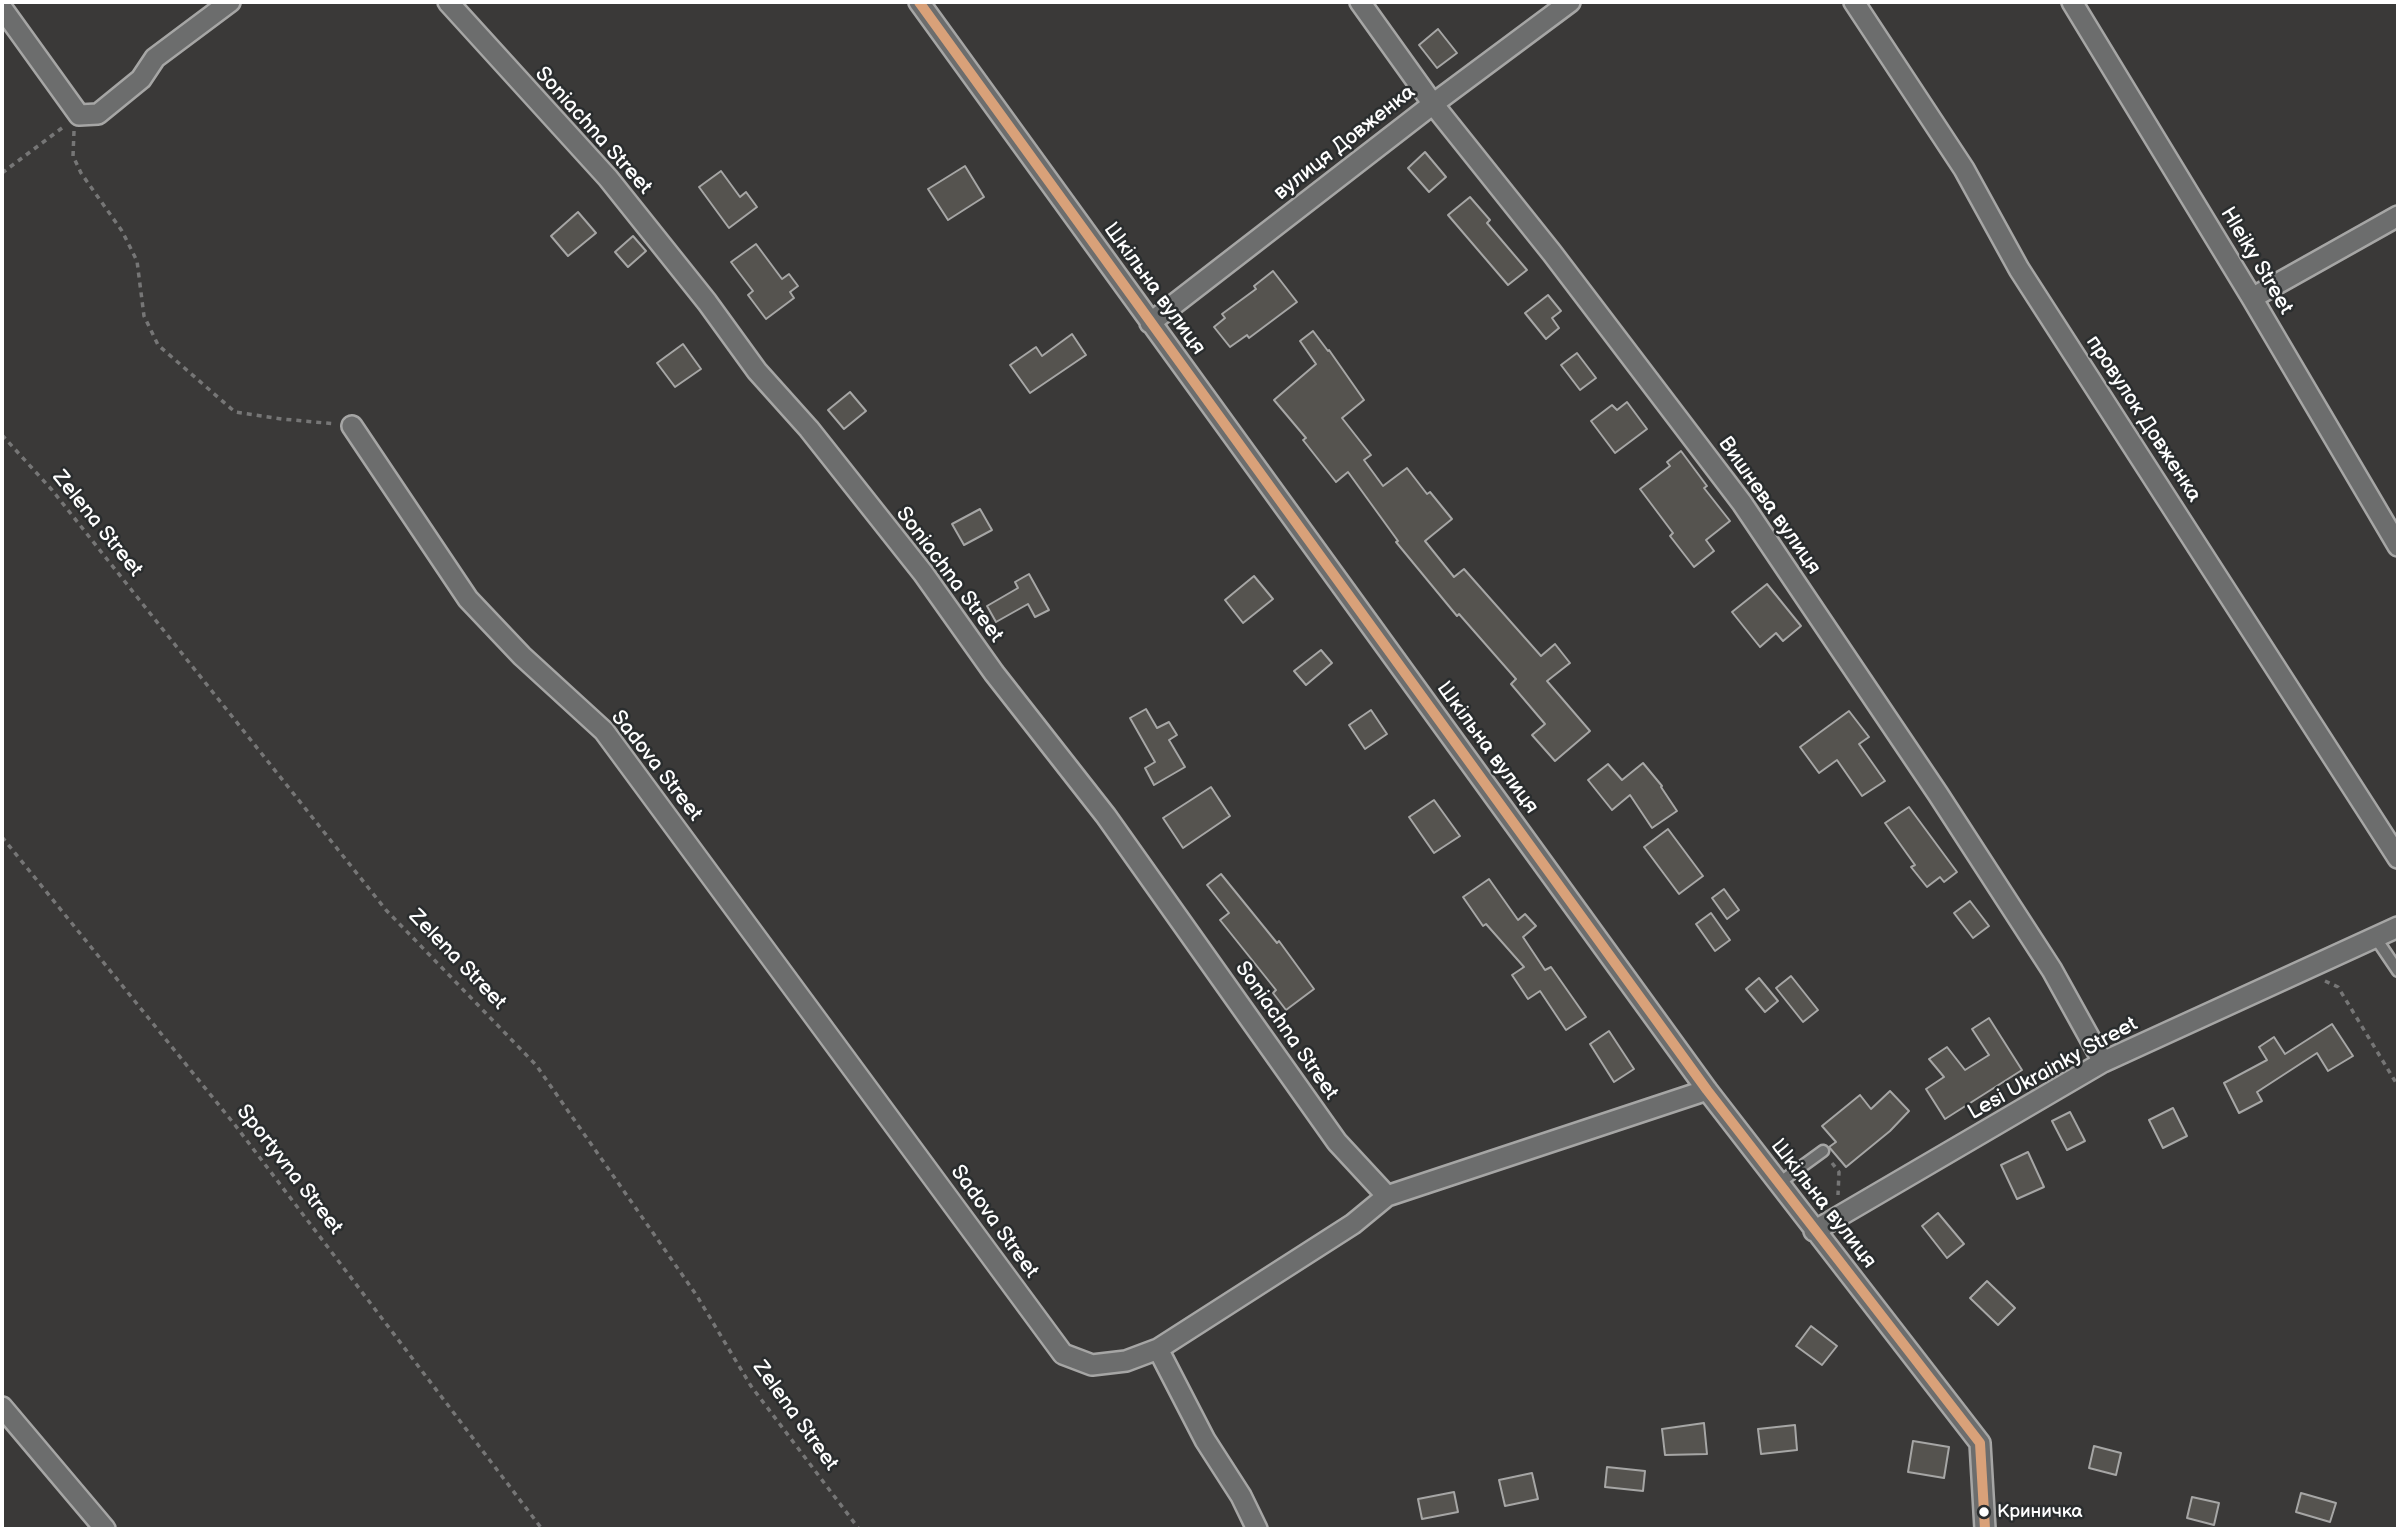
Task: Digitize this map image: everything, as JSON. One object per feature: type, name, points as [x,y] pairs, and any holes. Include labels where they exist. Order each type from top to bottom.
[{"type":"street","points":[[2,8],[79,115],[98,114],[141,79],[155,58],[230,2]]},
{"type":"street","name":"Soniachna Street","points":[[448,2],[608,178],[758,371],[809,429],[923,573],[994,673],[1106,816],[1337,1142],[1387,1196]]},
{"type":"street","name":"Шкільна вулиця","points":[[919,2],[1707,1090],[1980,1443],[1985,1529]]},
{"type":"street","name":"Вишнева вулиця","points":[[1360,2],[1433,104],[1552,253],[1742,503],[1930,782],[2052,970],[2103,1062]]},
{"type":"street","name":"вулиця Довженка","points":[[1150,323],[1433,104],[1570,2]]},
{"type":"street","name":"провулок Довженка","points":[[1854,2],[1964,169],[2020,269],[2398,858]]},
{"type":"street","name":"Hleiky Street","points":[[2072,2],[2252,298],[2398,546]]},
{"type":"street","points":[[2252,298],[2398,216]]},
{"type":"street","name":"Sadova Street","points":[[352,426],[468,599],[522,656],[604,731],[1063,1354],[1092,1365],[1126,1361],[1158,1349],[1353,1224],[1387,1196]]},
{"type":"street","name":"Lesi Ukrainky Street","points":[[1814,1231],[2103,1062],[2398,927]]},
{"type":"street","points":[[1387,1196],[1707,1090]]},
{"type":"street","points":[[1158,1349],[1205,1440],[1241,1496],[1257,1529]]},
{"type":"street","points":[[2,1407],[105,1529]]},
{"type":"lane","points":[[2375,937],[2398,971]]},
{"type":"lane","points":[[1778,1184],[1823,1151]]},
{"type":"path","points":[[2,173],[79,115]]},
{"type":"path","points":[[79,115],[72,138],[73,156],[81,173],[122,230],[137,261],[144,316],[158,345],[235,412],[352,426]]},
{"type":"path","name":"Zelena Street","points":[[2,435],[52,490],[386,910],[536,1065],[697,1296],[751,1386],[859,1529]]},
{"type":"path","name":"Sportyvna Street","points":[[2,836],[235,1125],[542,1529]]},
{"type":"path","points":[[2303,972],[2338,987],[2398,1086]]},
{"type":"path","points":[[1823,1151],[1839,1172],[1836,1218]]},
{"type":"building","points":[[1438,29],[1457,53],[1437,68],[1419,45]]},
{"type":"building","points":[[1425,152],[1446,177],[1429,192],[1408,168]]},
{"type":"building","points":[[965,166],[984,197],[948,220],[928,189]]},
{"type":"building","points":[[721,171],[740,197],[746,192],[757,207],[729,228],[699,187]]},
{"type":"building","points":[[1470,197],[1490,220],[1487,223],[1527,270],[1508,285],[1448,215]]},
{"type":"building","points":[[578,212],[596,233],[568,256],[551,236]]},
{"type":"building","points":[[633,236],[646,251],[628,267],[615,252]]},
{"type":"building","points":[[756,244],[782,279],[789,274],[798,286],[790,292],[794,298],[766,319],[748,295],[753,291],[731,262]]},
{"type":"building","points":[[1273,271],[1297,302],[1249,338],[1247,335],[1230,347],[1214,327],[1225,318],[1222,314],[1256,289],[1254,286]]},
{"type":"building","points":[[1548,295],[1561,311],[1552,318],[1559,328],[1546,339],[1525,313]]},
{"type":"building","points":[[1313,331],[1364,400],[1342,418],[1371,455],[1364,460],[1383,486],[1407,468],[1427,494],[1430,492],[1452,519],[1425,541],[1454,577],[1464,569],[1541,656],[1555,644],[1570,663],[1547,681],[1590,731],[1555,761],[1532,735],[1545,724],[1511,684],[1516,679],[1459,614],[1457,616],[1396,542],[1398,541],[1348,472],[1336,482],[1303,440],[1306,438],[1274,400],[1316,364],[1300,341]]},
{"type":"building","points":[[1072,334],[1086,355],[1030,393],[1010,365],[1036,347],[1042,356]]},
{"type":"building","points":[[683,344],[701,369],[675,387],[657,363]]},
{"type":"building","points":[[1577,353],[1596,378],[1580,390],[1561,365]]},
{"type":"building","points":[[850,392],[866,411],[844,429],[828,410]]},
{"type":"building","points":[[1627,402],[1647,429],[1615,453],[1591,421],[1612,405],[1617,410]]},
{"type":"building","points":[[1681,451],[1707,486],[1704,488],[1730,521],[1706,540],[1714,551],[1694,567],[1640,489],[1670,466],[1667,462]]},
{"type":"building","points":[[980,509],[992,530],[964,545],[952,524]]},
{"type":"building","points":[[1029,574],[1049,610],[1035,617],[1028,604],[996,622],[987,606],[1018,588],[1015,582]]},
{"type":"building","points":[[1254,576],[1273,599],[1243,623],[1225,600]]},
{"type":"building","points":[[1767,584],[1801,626],[1783,641],[1776,633],[1760,647],[1732,612]]},
{"type":"building","points":[[1321,650],[1332,663],[1306,685],[1294,671]]},
{"type":"building","points":[[1146,709],[1157,728],[1169,722],[1177,735],[1169,740],[1185,767],[1154,785],[1145,768],[1155,762],[1130,718]]},
{"type":"building","points":[[1371,710],[1387,734],[1365,749],[1349,725]]},
{"type":"building","points":[[1849,711],[1869,737],[1859,744],[1885,781],[1862,796],[1837,760],[1819,773],[1800,747]]},
{"type":"building","points":[[1643,763],[1662,786],[1677,811],[1652,828],[1630,795],[1612,810],[1588,780],[1608,764],[1622,780]]},
{"type":"building","points":[[1211,787],[1230,816],[1183,848],[1163,818]]},
{"type":"building","points":[[1434,800],[1460,836],[1434,853],[1409,817]]},
{"type":"building","points":[[1909,807],[1957,872],[1944,882],[1940,877],[1927,887],[1911,867],[1915,865],[1885,823]]},
{"type":"building","points":[[1668,829],[1703,876],[1679,894],[1644,847]]},
{"type":"building","points":[[1221,874],[1277,943],[1279,941],[1314,989],[1286,1010],[1273,993],[1276,990],[1220,920],[1229,913],[1207,885]]},
{"type":"building","points":[[1489,879],[1518,920],[1525,914],[1536,926],[1523,937],[1545,970],[1551,967],[1586,1017],[1566,1030],[1540,991],[1528,999],[1512,975],[1524,967],[1486,924],[1483,926],[1463,897]]},
{"type":"building","points":[[1724,889],[1739,910],[1727,919],[1712,898]]},
{"type":"building","points":[[1970,901],[1989,926],[1973,938],[1954,913]]},
{"type":"building","points":[[1711,913],[1730,940],[1715,951],[1696,924]]},
{"type":"building","points":[[1791,976],[1818,1010],[1803,1022],[1776,988]]},
{"type":"building","points":[[1759,978],[1778,1001],[1765,1012],[1746,989]]},
{"type":"building","points":[[1989,1018],[2022,1070],[1945,1119],[1926,1089],[1944,1077],[1929,1059],[1947,1047],[1965,1070],[1989,1055],[1972,1029]]},
{"type":"building","points":[[2332,1024],[2353,1056],[2328,1071],[2317,1053],[2257,1092],[2262,1101],[2239,1113],[2224,1083],[2267,1060],[2259,1047],[2274,1037],[2285,1054]]},
{"type":"building","points":[[1609,1031],[1634,1069],[1614,1082],[1590,1044]]},
{"type":"building","points":[[1890,1091],[1909,1111],[1890,1131],[1846,1167],[1829,1147],[1836,1142],[1822,1126],[1860,1095],[1871,1109]]},
{"type":"building","points":[[2173,1108],[2187,1136],[2163,1148],[2149,1120]]},
{"type":"building","points":[[2070,1112],[2085,1141],[2067,1150],[2052,1121]]},
{"type":"building","points":[[2028,1152],[2044,1187],[2017,1199],[2001,1165]]},
{"type":"building","points":[[1938,1213],[1964,1244],[1947,1258],[1922,1226]]},
{"type":"building","points":[[1987,1281],[2015,1308],[1998,1325],[1970,1298]]},
{"type":"building","points":[[1811,1326],[1837,1346],[1822,1365],[1796,1346]]},
{"type":"building","points":[[1704,1423],[1707,1454],[1665,1455],[1662,1429]]},
{"type":"building","points":[[1795,1425],[1797,1450],[1761,1454],[1758,1429]]},
{"type":"building","points":[[1913,1441],[1949,1447],[1944,1478],[1908,1472]]},
{"type":"building","points":[[2094,1446],[2121,1453],[2116,1475],[2089,1468]]},
{"type":"building","points":[[1607,1467],[1645,1471],[1643,1491],[1605,1487]]},
{"type":"building","points":[[1532,1473],[1538,1499],[1505,1506],[1499,1480]]},
{"type":"building","points":[[1454,1492],[1458,1512],[1422,1519],[1418,1499]]},
{"type":"building","points":[[2301,1493],[2336,1503],[2330,1522],[2296,1512]]},
{"type":"building","points":[[2192,1497],[2219,1503],[2214,1525],[2187,1518]]},
{"type":"transit line","points":[[919,2],[1707,1090],[1980,1443],[1985,1529]]},
{"type":"place","name":"Криничка","points":[[1984,1512]]}]
